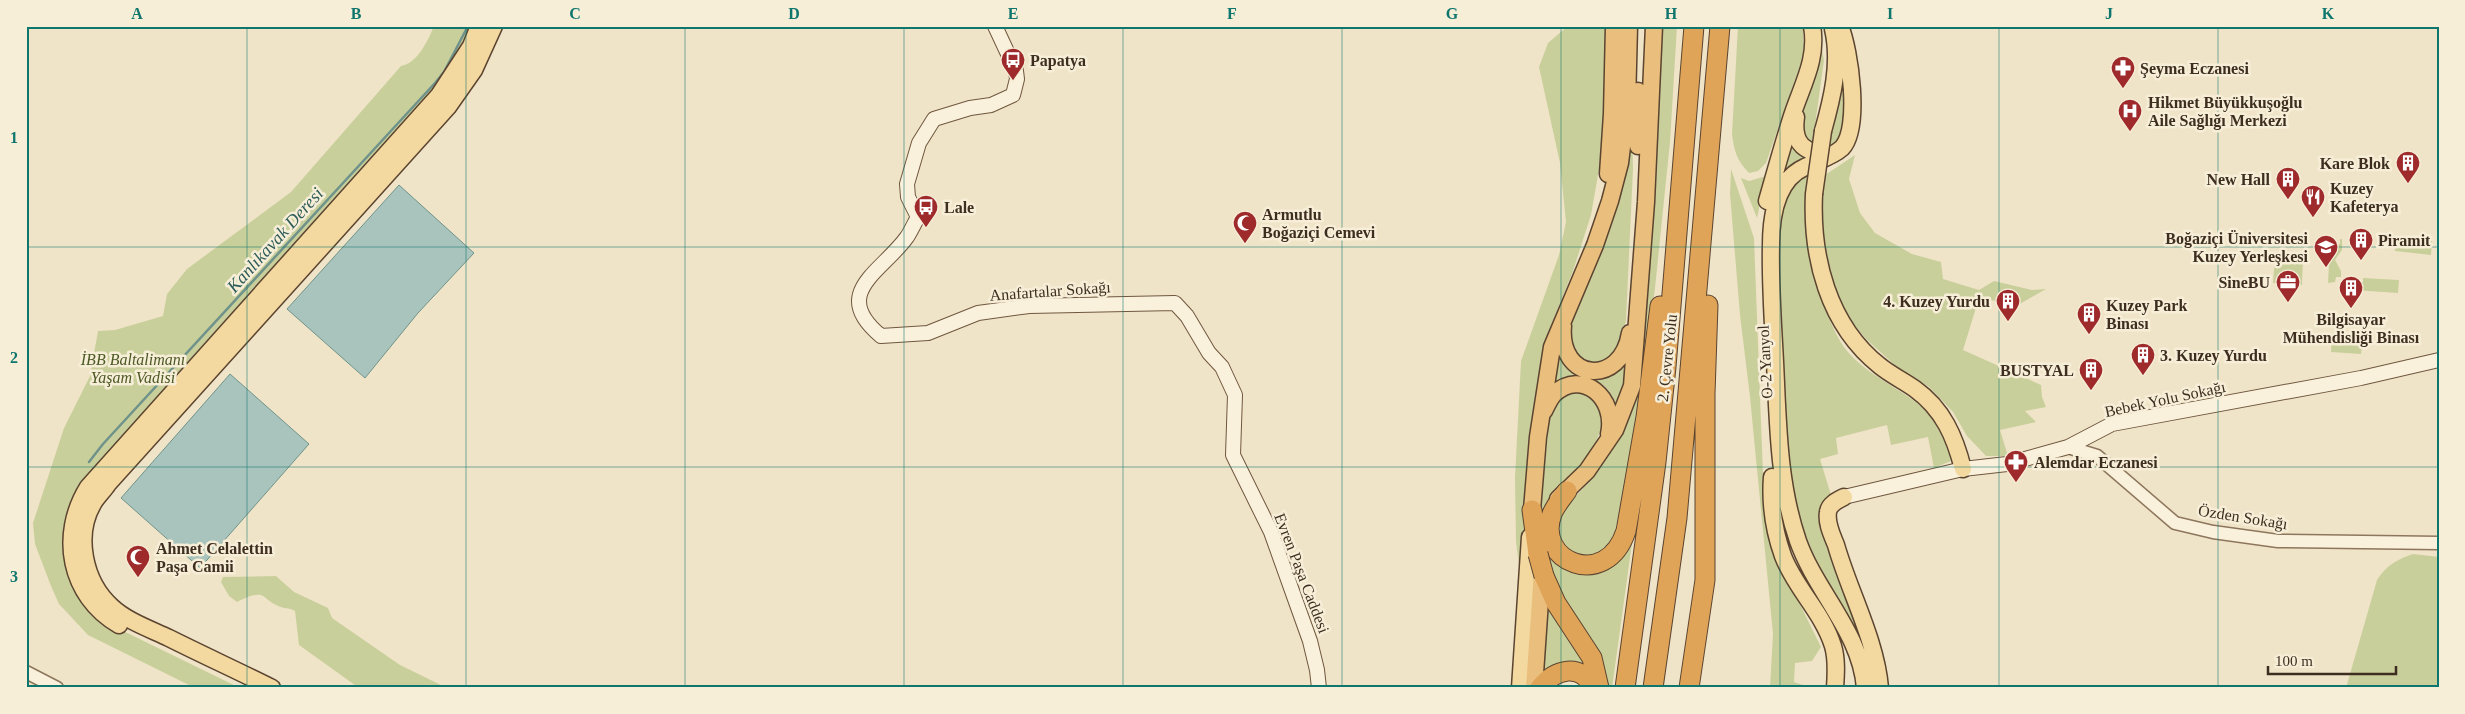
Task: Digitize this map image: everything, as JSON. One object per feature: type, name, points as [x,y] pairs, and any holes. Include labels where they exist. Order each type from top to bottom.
[{"type":"highway","points":[[1601,227],[1610,156],[1614,26]]},
{"type":"highway","points":[[1599,688],[1592,658],[1556,603],[1544,576],[1538,554],[1532,510],[1542,415],[1552,348],[1601,227],[1615,182],[1625,133],[1629,26]]},
{"type":"highway","points":[[1639,26],[1638,126],[1642,248]]},
{"type":"highway","points":[[1564,316],[1563,345],[1568,356],[1584,370],[1596,372],[1610,368],[1620,360],[1628,348],[1642,248],[1654,26]]},
{"type":"highway","name":"2. Çevre Yolu","points":[[1625,688],[1656,462],[1672,303],[1693,60],[1694,26]]},
{"type":"highway","points":[[1690,688],[1705,580],[1705,394],[1720,35]]},
{"type":"highway","name":"2. Çevre Yolu","points":[[1653,688],[1676,518],[1720,35]]},
{"type":"highway","points":[[1567,491],[1552,514],[1549,528],[1557,552],[1564,558],[1580,565],[1597,564],[1606,560],[1620,547],[1624,539],[1634,494],[1693,60]]},
{"type":"highway","points":[[1534,688],[1544,526],[1547,514],[1553,504],[1587,471],[1601,452],[1615,430],[1632,386],[1639,272]]},
{"type":"highway","points":[[1542,415],[1553,395],[1565,387],[1580,385],[1592,389],[1608,405],[1612,421],[1608,437],[1601,452]]},
{"type":"highway","points":[[1540,688],[1556,672],[1568,670],[1586,677],[1594,688]]},
{"type":"main road","points":[[250,688],[122,627],[106,617],[91,603],[76,574],[71,552],[71,534],[81,498],[88,487],[439,95],[471,46],[479,26]]},
{"type":"main road","points":[[272,688],[157,632],[113,608],[101,594],[87,567],[84,535],[86,523],[93,503],[108,484],[448,107],[474,70],[494,26]]},
{"type":"main road","name":"Anafartalar Sokağı","points":[[995,26],[1016,71],[1017,80],[1013,95],[991,106],[970,108],[934,119],[919,143],[907,184],[908,197],[918,217],[906,238],[864,283],[858,304],[860,314],[869,326],[881,336],[928,334],[978,313],[1030,306],[1175,303],[1187,316],[1200,336]]},
{"type":"main road","name":"O-2 Yanyol","points":[[1812,26],[1815,42],[1811,65],[1798,100],[1765,208],[1761,240],[1762,300],[1772,477],[1781,520],[1796,564],[1842,643],[1852,668],[1855,688]]},
{"type":"main road","points":[[1822,26],[1828,56],[1823,100],[1823,131]]},
{"type":"main road","points":[[1831,26],[1836,60],[1831,102],[1823,131],[1814,194],[1814,233],[1825,284],[1840,320],[1856,344],[1880,366],[1916,390],[1937,408],[1950,429],[1963,469]]},
{"type":"main road","points":[[1840,26],[1848,56],[1851,78]]},
{"type":"main road","points":[[1853,26],[1851,110],[1848,140],[1831,155],[1792,174],[1783,184],[1773,218],[1771,276],[1780,464],[1791,520],[1798,543],[1810,570],[1852,641],[1865,688]]},
{"type":"main road","points":[[1798,100],[1794,129],[1797,139],[1804,148],[1815,154],[1831,155]]},
{"type":"main road","name":"Evren Paşa Caddesi","points":[[1200,336],[1209,353],[1222,367],[1234,395],[1234,455],[1271,532],[1310,641],[1319,688]]},
{"type":"main road","name":"Bebek Yolu Sokağı","points":[[1844,497],[1963,469],[2007,464],[2068,447],[2112,424],[2361,378],[2439,360]]},
{"type":"main road","points":[[1772,477],[1771,498],[1784,557],[1825,628],[1833,646],[1836,665],[1835,688]]},
{"type":"main road","points":[[1844,497],[1834,502],[1828,510],[1828,522],[1846,582],[1867,633],[1880,688]]},
{"type":"main road","points":[[1520,688],[1532,510]]},
{"type":"street","points":[[2091,435],[2097,456]]},
{"type":"street","name":"Özden Sokağı","points":[[2068,447],[2097,456],[2175,522],[2213,532],[2278,541],[2439,543]]},
{"type":"street","points":[[26,672],[57,688]]},
{"type":"green space","name":"İBB Baltalimanı Yaşam Vadisi","points":[[434,26],[475,26],[452,72],[75,503],[115,627],[240,688],[195,688],[88,635],[59,604],[35,544],[33,523],[64,428],[90,376],[98,331],[115,330],[163,316],[167,294],[187,269],[291,192],[401,66],[417,56]]},
{"type":"green space","points":[[1568,26],[1606,26],[1607,54],[1602,152],[1591,215],[1573,271],[1550,328],[1536,394],[1522,588],[1516,542],[1515,477],[1521,361],[1559,255],[1566,222],[1560,163],[1539,67],[1548,43]]},
{"type":"green space","points":[[1658,26],[1677,26],[1670,142],[1655,288],[1634,446],[1612,545],[1607,552],[1582,560],[1558,541],[1557,523],[1566,507],[1595,475],[1623,428],[1637,389],[1645,321]]},
{"type":"green space","points":[[1738,26],[1802,26],[1803,29],[1804,54],[1766,163],[1758,171],[1749,173],[1737,155],[1732,134]]},
{"type":"green space","points":[[1820,41],[1824,60],[1812,147],[1804,142],[1799,124]]},
{"type":"green space","points":[[1839,48],[1844,84],[1845,111],[1840,135],[1835,145],[1828,147]]},
{"type":"green space","points":[[1632,122],[1633,169],[1626,320],[1617,351],[1606,362],[1597,363],[1574,354],[1567,323]]},
{"type":"green space","points":[[1790,135],[1808,159],[1777,181]]},
{"type":"green space","points":[[1855,155],[1849,179],[1860,213],[1875,233],[1912,254],[1941,262],[1943,279],[1979,290],[1994,281],[2032,290],[2046,289],[2018,305],[1979,298],[1963,350],[2041,385],[2042,397],[2046,407],[2025,411],[2036,422],[2000,430],[2008,456],[1986,456],[1967,436],[1953,412],[1929,387],[1898,368],[1866,339],[1841,308],[1825,256],[1822,212],[1825,175]]},
{"type":"green space","points":[[1731,169],[1754,238],[1764,501],[1779,562],[1821,647],[1812,661],[1795,663],[1794,682],[1803,685],[1802,688],[1770,688],[1773,634],[1750,397],[1740,315],[1730,194]]},
{"type":"green space","points":[[1809,171],[1805,206],[1806,239],[1818,288],[1834,330],[1848,352],[1862,366],[1926,410],[1938,424],[1947,440],[1951,461],[1934,468],[1928,437],[1891,445],[1887,425],[1836,438],[1838,454],[1820,459],[1831,495],[1826,500],[1872,674],[1800,533],[1787,466],[1776,307],[1781,202],[1793,179]]},
{"type":"green space","points":[[1766,176],[1757,218],[1741,178],[1749,181]]},
{"type":"green space","points":[[2407,238],[2432,240],[2431,255],[2395,251],[2395,241],[2407,241]]},
{"type":"green space","points":[[2340,239],[2342,239],[2342,250],[2335,260],[2341,271],[2341,277],[2336,277],[2335,282],[2328,283],[2330,244],[2340,244]]},
{"type":"green space","points":[[2277,254],[2303,256],[2302,285],[2273,283],[2275,257]]},
{"type":"green space","points":[[2363,278],[2399,280],[2398,293],[2354,290],[2354,286],[2358,286],[2358,282],[2363,282]]},
{"type":"green space","points":[[2332,333],[2363,336],[2361,354],[2331,352]]},
{"type":"green space","points":[[1558,346],[1575,372],[1628,351],[1629,372],[1619,412],[1613,398],[1600,383],[1592,381],[1583,382],[1550,391]]},
{"type":"green space","points":[[1575,390],[1591,395],[1600,404],[1603,416],[1601,429],[1595,443],[1578,470],[1540,514],[1550,412],[1562,395]]},
{"type":"green space","points":[[1636,514],[1612,688],[1606,688],[1548,569],[1548,549],[1598,571],[1615,562],[1625,549]]},
{"type":"green space","points":[[2413,554],[2439,557],[2439,688],[2346,688],[2377,580],[2384,570],[2392,564]]},
{"type":"green space","points":[[276,576],[294,592],[328,608],[332,618],[400,665],[447,688],[359,688],[299,645],[295,611],[276,605],[260,595],[247,597],[237,602],[229,596],[221,582],[223,577]]},
{"type":"green space","points":[[1546,601],[1591,672],[1541,675]]},
{"type":"water","points":[[399,185],[474,253],[418,313],[365,378],[287,309]]},
{"type":"water","points":[[230,374],[309,444],[200,568],[121,498]]},
{"type":"waterway","name":"Kanlıkavak Deresi","points":[[89,462],[103,444],[435,83],[444,72],[468,26]]},
{"type":"place","name":"Papatya","points":[[1013,81]]},
{"type":"place","name":"Şeyma Eczanesi","points":[[2123,89]]},
{"type":"place","name":"Hikmet Büyükkuşoğlu Aile Sağlığı Merkezi","points":[[2130,132]]},
{"type":"place","name":"Kare Blok","points":[[2408,184]]},
{"type":"place","name":"New Hall","points":[[2288,200]]},
{"type":"place","name":"Kuzey Kafeterya","points":[[2313,218]]},
{"type":"place","name":"Lale","points":[[926,228]]},
{"type":"place","name":"Armutlu Boğaziçi Cemevi","points":[[1245,244]]},
{"type":"place","name":"Piramit","points":[[2361,261]]},
{"type":"place","name":"Boğaziçi Üniversitesi Kuzey Yerleşkesi","points":[[2326,268]]},
{"type":"place","name":"SineBU","points":[[2288,303]]},
{"type":"place","name":"Bilgisayar Mühendisliği Binası","points":[[2351,309]]},
{"type":"place","name":"4. Kuzey Yurdu","points":[[2008,322]]},
{"type":"place","name":"Kuzey Park Binası","points":[[2089,335]]},
{"type":"place","name":"3. Kuzey Yurdu","points":[[2143,376]]},
{"type":"place","name":"BUSTYAL","points":[[2091,391]]},
{"type":"place","name":"Alemdar Eczanesi","points":[[2016,483]]},
{"type":"place","name":"Ahmet Celalettin Paşa Camii","points":[[138,578]]}]
